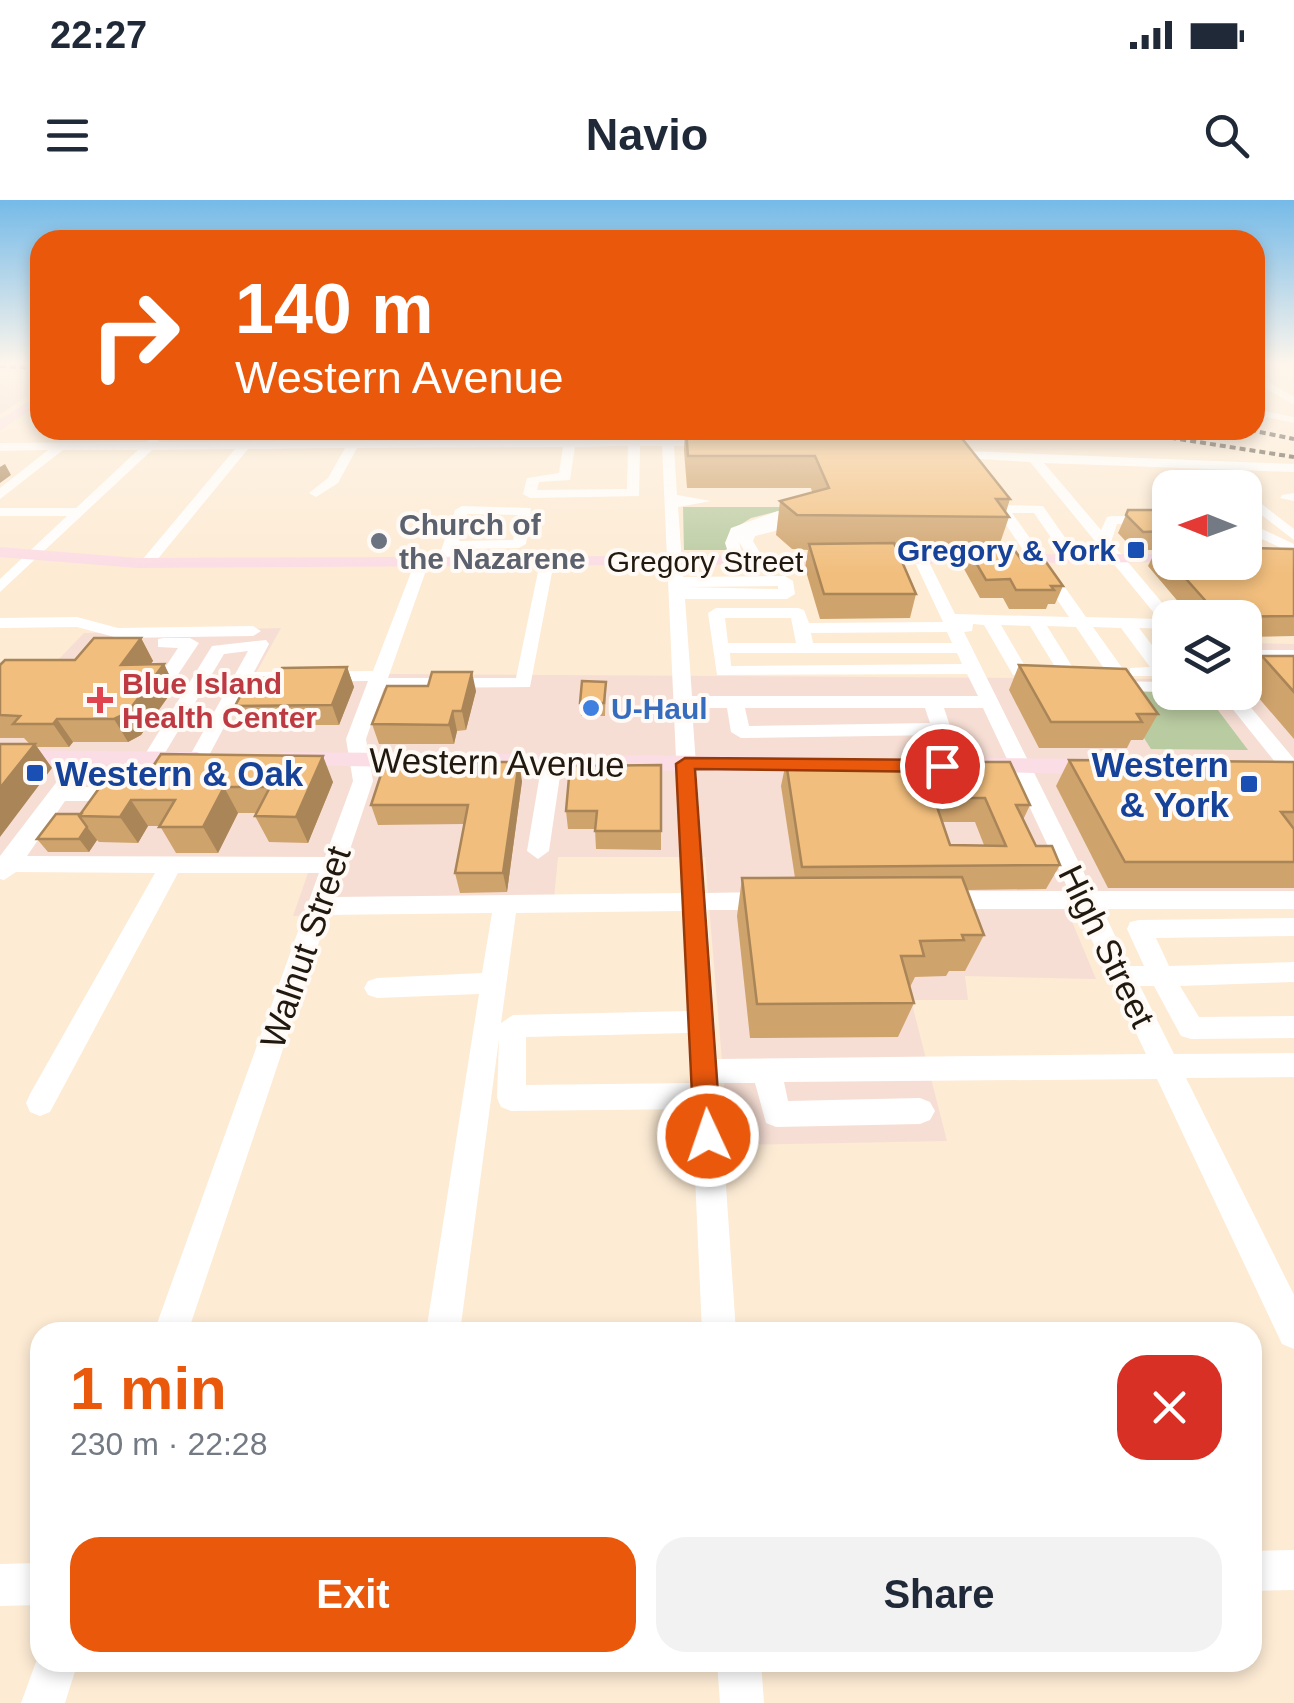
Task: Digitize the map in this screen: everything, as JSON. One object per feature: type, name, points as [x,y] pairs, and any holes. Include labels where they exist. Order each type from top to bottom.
[{"type":"main road","name":"Gregory Street","points":[[0,552],[147,563],[422,562],[447,553],[547,562],[1152,559]]},
{"type":"main road","points":[[0,757],[186,759]]},
{"type":"main road","name":"Western Avenue","points":[[258,760],[844,765]]},
{"type":"main road","points":[[942,766],[1136,768]]},
{"type":"main road","points":[[1250,769],[1293,770]]},
{"type":"street","points":[[0,587],[155,440]]},
{"type":"street","points":[[0,447],[244,446],[349,440],[569,451],[634,450],[658,440]]},
{"type":"street","points":[[316,493],[333,480],[349,440]]},
{"type":"street","points":[[667,440],[718,1322]]},
{"type":"street","points":[[707,440],[727,442]]},
{"type":"street","points":[[0,494],[60,446]]},
{"type":"street","points":[[147,563],[244,446]]},
{"type":"street","points":[[565,477],[533,478],[530,494],[634,493],[634,450]]},
{"type":"street","points":[[564,494],[569,451]]},
{"type":"street","points":[[927,452],[1294,468]]},
{"type":"street","points":[[963,473],[966,454]]},
{"type":"street","points":[[1033,458],[1152,601]]},
{"type":"street","points":[[1211,466],[1216,470]]},
{"type":"street","points":[[18,467],[35,467]]},
{"type":"street","points":[[986,495],[1067,498]]},
{"type":"street","points":[[1262,509],[1294,536]]},
{"type":"street","points":[[462,510],[526,511],[519,544],[447,553],[462,510]]},
{"type":"street","points":[[0,512],[80,512]]},
{"type":"street","points":[[737,560],[732,543],[736,531],[778,516],[799,518],[794,524],[765,526],[750,533],[746,541],[757,560]]},
{"type":"street","points":[[1104,542],[1112,520],[1152,520]]},
{"type":"street","points":[[1262,534],[1294,550]]},
{"type":"street","points":[[1023,539],[1116,672]]},
{"type":"street","name":"High Street","points":[[921,560],[1294,1332]]},
{"type":"street","name":"Walnut Street","points":[[174,1322],[363,781],[356,739],[422,562]]},
{"type":"street","points":[[242,677],[524,683],[547,562]]},
{"type":"street","points":[[675,588],[702,588]]},
{"type":"street","points":[[806,648],[798,613],[716,614],[723,671],[968,658]]},
{"type":"street","points":[[0,623],[77,622],[120,644],[190,643],[169,674]]},
{"type":"street","points":[[990,623],[1152,623]]},
{"type":"street","points":[[990,623],[1019,671],[1163,672],[1127,624]]},
{"type":"street","points":[[933,702],[990,623]]},
{"type":"street","points":[[1036,624],[1066,672]]},
{"type":"street","points":[[801,628],[968,658],[1152,684]]},
{"type":"street","points":[[60,794],[156,789],[186,759],[268,631],[104,635]]},
{"type":"street","points":[[186,759],[218,650],[260,644]]},
{"type":"street","points":[[720,648],[806,648],[968,658]]},
{"type":"street","points":[[1262,655],[1294,655]]},
{"type":"street","points":[[1270,655],[1294,670]]},
{"type":"street","points":[[682,702],[933,702]]},
{"type":"street","points":[[735,702],[741,732],[941,730],[933,702]]},
{"type":"street","points":[[1243,710],[1293,770]]},
{"type":"street","points":[[3,869],[85,758]]},
{"type":"street","points":[[538,851],[552,762]]},
{"type":"street","points":[[40,1104],[171,864]]},
{"type":"street","points":[[3,869],[334,865]]},
{"type":"street","points":[[912,900],[1294,900]]},
{"type":"street","points":[[319,906],[797,901]]},
{"type":"street","points":[[444,1322],[505,904]]},
{"type":"street","points":[[1294,928],[1140,928],[1161,976],[1191,1028],[1294,1027]]},
{"type":"street","points":[[1122,976],[1294,972]]},
{"type":"street","points":[[377,988],[494,983]]},
{"type":"street","points":[[700,1022],[513,1026],[511,1098],[704,1084],[768,1070],[1294,1065]]},
{"type":"street","points":[[768,1070],[776,1114],[920,1110]]},
{"type":"street","points":[[1262,1571],[1294,1570]]},
{"type":"street","points":[[0,1585],[30,1584]]},
{"type":"street","points":[[43,1703],[54,1672]]},
{"type":"street","points":[[740,1672],[742,1703]]},
{"type":"shaded area","points":[[281,628],[256,673],[1152,679],[1152,710],[1262,710],[1262,643],[1294,644],[1294,909],[1066,907],[1096,979],[965,976],[968,1000],[911,1000],[947,1141],[729,1145],[705,857],[558,857],[553,909],[293,916],[309,870],[0,868],[0,662],[55,663],[84,633]]},
{"type":"green space","points":[[683,507],[794,507],[751,518],[732,530],[729,550],[684,550]]},
{"type":"green space","points":[[1114,691],[1152,692],[1152,710],[1218,710],[1248,750],[1151,749]]},
{"type":"building","points":[[687,440],[963,440],[1010,499],[996,499],[1009,517],[797,515],[780,501],[829,488],[815,456],[688,456]]},
{"type":"building","points":[[1128,510],[1152,510],[1152,532],[1143,532],[1126,515]]},
{"type":"building","points":[[894,543],[916,594],[824,594],[809,544]]},
{"type":"building","points":[[1013,548],[1023,562],[1046,562],[1063,586],[1051,586],[1054,590],[1016,590],[1010,579],[986,580],[968,549]]},
{"type":"building","points":[[1262,548],[1294,549],[1294,616],[1262,616],[1262,600],[1205,600],[1187,580],[1262,580]]},
{"type":"building","points":[[94,638],[141,638],[121,665],[164,664],[127,713],[114,719],[57,719],[53,724],[13,724],[20,716],[0,715],[0,665],[5,660],[75,660]]},
{"type":"building","points":[[1262,656],[1294,656],[1294,692]]},
{"type":"building","points":[[1019,665],[1126,669],[1158,714],[1137,714],[1142,722],[1051,722]]},
{"type":"building","points":[[347,667],[332,705],[235,706],[250,678],[276,678],[282,668]]},
{"type":"building","points":[[432,672],[472,672],[462,711],[453,711],[449,725],[372,724],[387,686],[428,686]]},
{"type":"building","points":[[582,681],[606,682],[604,703],[580,703]]},
{"type":"building","points":[[0,744],[35,744],[0,788]]},
{"type":"building","points":[[161,754],[323,756],[296,817],[255,816],[270,787],[224,787],[203,827],[159,827],[175,800],[131,800],[120,817],[79,816],[105,780],[144,780]]},
{"type":"building","points":[[1069,760],[1294,762],[1294,812],[1281,812],[1294,829],[1294,862],[1125,862]]},
{"type":"building","points":[[385,762],[519,762],[503,873],[455,873],[468,805],[371,805]]},
{"type":"building","points":[[786,762],[1010,762],[1030,805],[1016,805],[1036,846],[1052,846],[1060,865],[802,867]],"holes":[[[934,798],[985,798],[1006,846],[950,845]]]},
{"type":"building","points":[[661,765],[661,831],[595,831],[597,811],[566,811],[570,766]]},
{"type":"building","points":[[56,814],[81,814],[87,827],[79,839],[37,839]]},
{"type":"building","points":[[962,877],[984,935],[962,935],[964,940],[920,941],[924,956],[901,956],[914,1003],[757,1004],[742,878]]},
{"type":"railway","points":[[1270,434],[1294,439]]},
{"type":"railway","points":[[1185,440],[1294,457]]},
{"type":"place","name":"Church of the Nazarene","points":[[379,541]]},
{"type":"place","name":"Gregory & York","points":[[1136,550]]},
{"type":"place","name":"Blue Island Health Center","points":[[100,700]]},
{"type":"place","name":"U-Haul","points":[[591,708]]},
{"type":"place","name":"Western & Oak","points":[[35,773]]},
{"type":"place","name":"Western & York","points":[[1249,784]]},
{"type":"route","points":[[708,1136],[685,764],[942,766]]}]
